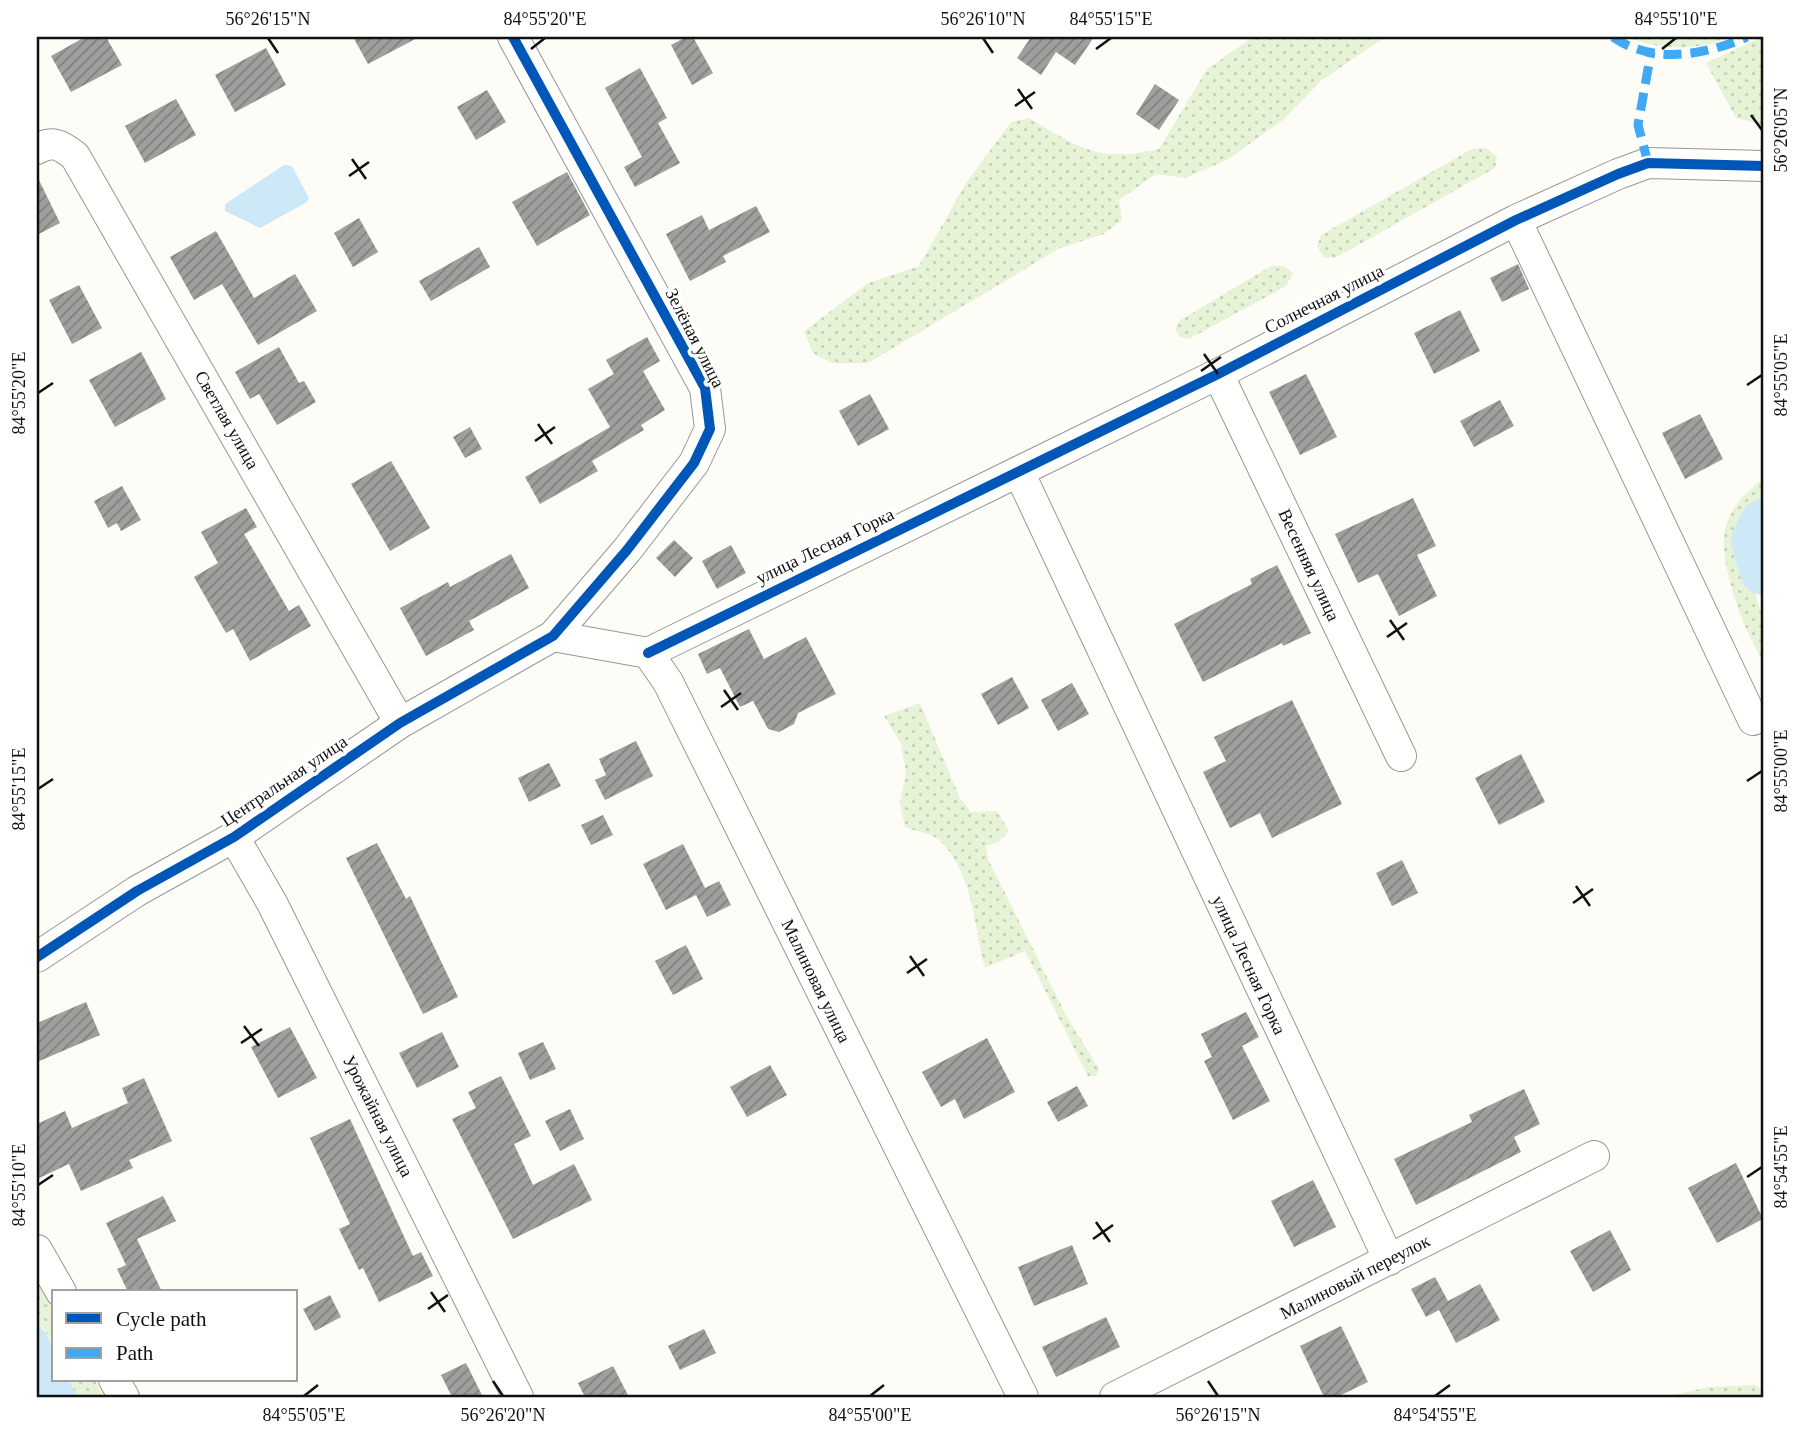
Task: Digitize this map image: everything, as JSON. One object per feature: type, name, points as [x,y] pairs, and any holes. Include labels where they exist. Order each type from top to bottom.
[{"type":"street","name":"Зелёная улица","points":[[513,37],[705,388],[710,408],[710,429],[694,463],[627,550],[553,636]]},
{"type":"street","name":"Светлая улица","points":[[37,149],[47,144],[62,145],[75,156],[400,723]]},
{"type":"street","name":"Солнечная улица","points":[[1019,472],[1218,374],[1516,220],[1648,163],[1763,166]]},
{"type":"street","points":[[1516,220],[1753,720]]},
{"type":"street","name":"Весенняя улица","points":[[1218,374],[1401,756]]},
{"type":"street","name":"улица Лесная Горка","points":[[648,653],[1019,472],[1389,1260]]},
{"type":"street","points":[[553,636],[648,653]]},
{"type":"street","name":"Центральная улица","points":[[37,957],[137,891],[234,837],[400,723],[553,636]]},
{"type":"street","name":"Малиновая улица","points":[[648,653],[668,682],[1023,1397]]},
{"type":"street","name":"Урожайная улица","points":[[234,837],[272,904],[518,1397]]},
{"type":"street","name":"Малиновый переулок","points":[[1115,1397],[1594,1156]]},
{"type":"street","points":[[37,1250],[60,1290]]},
{"type":"green space","points":[[1253,37],[1385,37],[1322,80],[1283,120],[1227,160],[1185,178],[1156,174],[1119,200],[1122,220],[1104,234],[1060,248],[868,363],[831,363],[813,353],[804,331],[868,283],[919,266],[966,183],[1011,122],[1029,118],[1076,145],[1105,153],[1138,153],[1159,149],[1207,69]]},
{"type":"green space","points":[[1627,37],[1732,37],[1706,45],[1680,48],[1654,45]]},
{"type":"green space","points":[[1763,37],[1763,125],[1736,118],[1706,63]]},
{"type":"green space","points":[[1487,148],[1497,157],[1495,168],[1337,257],[1324,258],[1317,246],[1321,235],[1472,149]]},
{"type":"green space","points":[[1271,266],[1285,266],[1293,274],[1286,286],[1189,339],[1180,337],[1175,329],[1179,321]]},
{"type":"green space","points":[[1763,478],[1763,491],[1747,538],[1750,577],[1763,619],[1763,660],[1748,633],[1734,597],[1724,544],[1727,522],[1735,507]]},
{"type":"green space","points":[[920,703],[960,798],[971,812],[997,811],[1009,831],[998,842],[986,846],[988,859],[1067,1017],[1099,1069],[1096,1076],[1088,1076],[1025,951],[985,968],[971,901],[959,868],[937,839],[905,827],[900,803],[906,773],[901,744],[884,716]]},
{"type":"green space","points":[[37,1283],[52,1305],[52,1346],[44,1329],[37,1323]]},
{"type":"green space","points":[[70,1382],[96,1382],[104,1397],[77,1397]]},
{"type":"green space","points":[[1754,1385],[1763,1389],[1763,1397],[1664,1397],[1709,1387]]},
{"type":"water","points":[[284,165],[292,166],[309,198],[307,202],[260,228],[225,211],[225,204]]},
{"type":"water","points":[[37,1323],[50,1342],[52,1382],[70,1382],[77,1397],[37,1397]]},
{"type":"building","points":[[85,37],[106,37],[122,65],[71,92],[51,56]]},
{"type":"building","points":[[353,37],[419,37],[368,64]]},
{"type":"building","points":[[686,37],[693,37],[713,73],[692,85],[671,45]]},
{"type":"building","points":[[1031,37],[1094,37],[1075,65],[1056,52],[1041,75],[1017,58]]},
{"type":"building","points":[[266,48],[286,85],[235,112],[215,75]]},
{"type":"building","points":[[640,68],[667,118],[658,123],[680,163],[635,187],[624,167],[642,157],[605,88]]},
{"type":"building","points":[[1155,84],[1179,100],[1159,130],[1136,114]]},
{"type":"building","points":[[487,90],[506,122],[476,140],[457,107]]},
{"type":"building","points":[[176,99],[196,135],[145,163],[125,126]]},
{"type":"building","points":[[567,172],[590,215],[537,246],[512,202]]},
{"type":"building","points":[[37,176],[60,223],[37,235]]},
{"type":"building","points":[[756,206],[770,232],[723,256],[726,262],[690,281],[666,234],[702,215],[709,230]]},
{"type":"building","points":[[359,218],[378,252],[353,267],[334,233]]},
{"type":"building","points":[[216,231],[254,298],[295,274],[317,311],[258,345],[222,284],[194,300],[170,257]]},
{"type":"building","points":[[479,247],[490,267],[431,301],[419,281]]},
{"type":"building","points":[[1518,264],[1529,289],[1502,302],[1490,278]]},
{"type":"building","points":[[79,285],[102,328],[72,344],[49,300]]},
{"type":"building","points":[[1460,310],[1480,351],[1434,374],[1414,333]]},
{"type":"building","points":[[647,337],[660,361],[643,371],[665,410],[641,425],[644,430],[592,461],[598,471],[540,504],[525,477],[610,427],[588,389],[614,374],[606,360]]},
{"type":"building","points":[[279,347],[299,383],[304,381],[316,402],[277,425],[259,394],[250,399],[235,372]]},
{"type":"building","points":[[141,352],[166,399],[115,427],[89,380]]},
{"type":"building","points":[[1306,374],[1337,437],[1300,455],[1269,392]]},
{"type":"building","points":[[870,394],[889,429],[858,446],[839,411]]},
{"type":"building","points":[[1500,400],[1514,426],[1474,447],[1460,421]]},
{"type":"building","points":[[1700,414],[1723,459],[1685,479],[1662,433]]},
{"type":"building","points":[[470,427],[482,449],[465,458],[453,437]]},
{"type":"building","points":[[391,461],[430,528],[390,551],[351,484]]},
{"type":"building","points":[[122,486],[141,520],[121,531],[117,523],[108,528],[94,501]]},
{"type":"building","points":[[1413,498],[1436,546],[1417,555],[1437,596],[1399,616],[1378,574],[1358,583],[1335,534]]},
{"type":"building","points":[[246,508],[257,527],[244,534],[289,611],[299,605],[311,626],[250,661],[233,629],[226,633],[194,577],[218,563],[201,532]]},
{"type":"building","points":[[674,540],[693,558],[675,577],[656,558]]},
{"type":"building","points":[[731,545],[746,573],[717,589],[702,561]]},
{"type":"building","points":[[511,554],[529,588],[469,621],[474,630],[426,656],[400,608],[448,582],[450,587]]},
{"type":"building","points":[[1277,565],[1311,633],[1283,646],[1282,643],[1203,682],[1174,624],[1252,584],[1250,579]]},
{"type":"building","points":[[749,629],[764,659],[806,637],[836,694],[798,713],[794,724],[779,732],[768,729],[753,701],[740,707],[720,668],[707,674],[698,654]]},
{"type":"building","points":[[1012,677],[1029,708],[998,725],[981,694]]},
{"type":"building","points":[[1072,683],[1089,714],[1058,731],[1041,700]]},
{"type":"building","points":[[1292,700],[1342,804],[1272,838],[1260,813],[1230,828],[1203,772],[1226,761],[1214,737]]},
{"type":"building","points":[[636,741],[653,776],[605,800],[595,780],[606,775],[599,759]]},
{"type":"building","points":[[1521,754],[1545,802],[1499,825],[1475,778]]},
{"type":"building","points":[[549,763],[561,786],[529,802],[518,778]]},
{"type":"building","points":[[603,815],[613,835],[591,845],[581,825]]},
{"type":"building","points":[[377,843],[406,899],[410,896],[458,997],[423,1014],[346,858]]},
{"type":"building","points":[[683,844],[705,888],[719,881],[731,905],[707,917],[696,895],[666,910],[643,864]]},
{"type":"building","points":[[1402,860],[1418,893],[1392,906],[1376,873]]},
{"type":"building","points":[[686,945],[703,979],[673,995],[655,961]]},
{"type":"building","points":[[86,1002],[100,1035],[37,1062],[37,1023]]},
{"type":"building","points":[[1246,1012],[1259,1037],[1242,1046],[1270,1101],[1233,1120],[1204,1061],[1212,1057],[1201,1034]]},
{"type":"building","points":[[290,1027],[317,1078],[278,1098],[251,1047]]},
{"type":"building","points":[[442,1032],[459,1067],[417,1088],[399,1053]]},
{"type":"building","points":[[987,1038],[1015,1092],[964,1119],[955,1099],[941,1107],[922,1072]]},
{"type":"building","points":[[543,1042],[556,1069],[530,1080],[518,1053]]},
{"type":"building","points":[[770,1065],[787,1095],[747,1117],[730,1087]]},
{"type":"building","points":[[501,1076],[531,1136],[514,1144],[533,1185],[574,1164],[592,1200],[513,1239],[452,1119],[476,1108],[468,1092]]},
{"type":"building","points":[[144,1078],[172,1141],[129,1160],[133,1168],[81,1191],[69,1164],[37,1179],[37,1124],[65,1111],[72,1128],[128,1103],[122,1088]]},
{"type":"building","points":[[1077,1086],[1088,1106],[1058,1122],[1047,1102]]},
{"type":"building","points":[[1524,1089],[1540,1124],[1514,1137],[1521,1152],[1416,1205],[1394,1159],[1472,1122],[1469,1115]]},
{"type":"building","points":[[570,1109],[584,1139],[560,1151],[545,1121]]},
{"type":"building","points":[[350,1119],[413,1256],[421,1252],[433,1276],[379,1302],[363,1268],[359,1270],[339,1229],[350,1224],[310,1138]]},
{"type":"building","points":[[1736,1163],[1763,1219],[1717,1243],[1688,1188]]},
{"type":"building","points":[[1313,1180],[1336,1227],[1294,1247],[1271,1201]]},
{"type":"building","points":[[163,1196],[176,1221],[137,1239],[161,1290],[127,1290],[117,1269],[126,1265],[106,1223]]},
{"type":"building","points":[[1610,1230],[1631,1270],[1593,1292],[1570,1251]]},
{"type":"building","points":[[1072,1245],[1088,1284],[1034,1306],[1018,1267]]},
{"type":"building","points":[[1435,1277],[1448,1301],[1480,1284],[1500,1320],[1456,1343],[1439,1310],[1426,1317],[1411,1289]]},
{"type":"building","points":[[330,1295],[341,1317],[315,1331],[303,1309]]},
{"type":"building","points":[[1106,1317],[1120,1347],[1056,1377],[1042,1347]]},
{"type":"building","points":[[1341,1326],[1368,1382],[1337,1397],[1324,1397],[1300,1346]]},
{"type":"building","points":[[704,1329],[716,1353],[680,1370],[668,1346]]},
{"type":"building","points":[[466,1363],[483,1397],[452,1397],[441,1375]]},
{"type":"building","points":[[613,1366],[629,1397],[585,1397],[578,1383]]},
{"type":"waterway","points":[[1763,522],[1754,541],[1763,572]]},
{"type":"marked path","points":[[1613,37],[1629,46],[1662,54],[1714,49],[1747,37]]},
{"type":"marked path","points":[[1648,163],[1638,125],[1651,52]]},
{"type":"cycle path","points":[[37,957],[137,891],[234,837],[400,723],[553,636],[627,550],[694,463],[710,429],[705,388],[513,37]]},
{"type":"cycle path","points":[[648,653],[1218,374],[1516,220],[1618,174],[1648,163],[1763,166]]}]
